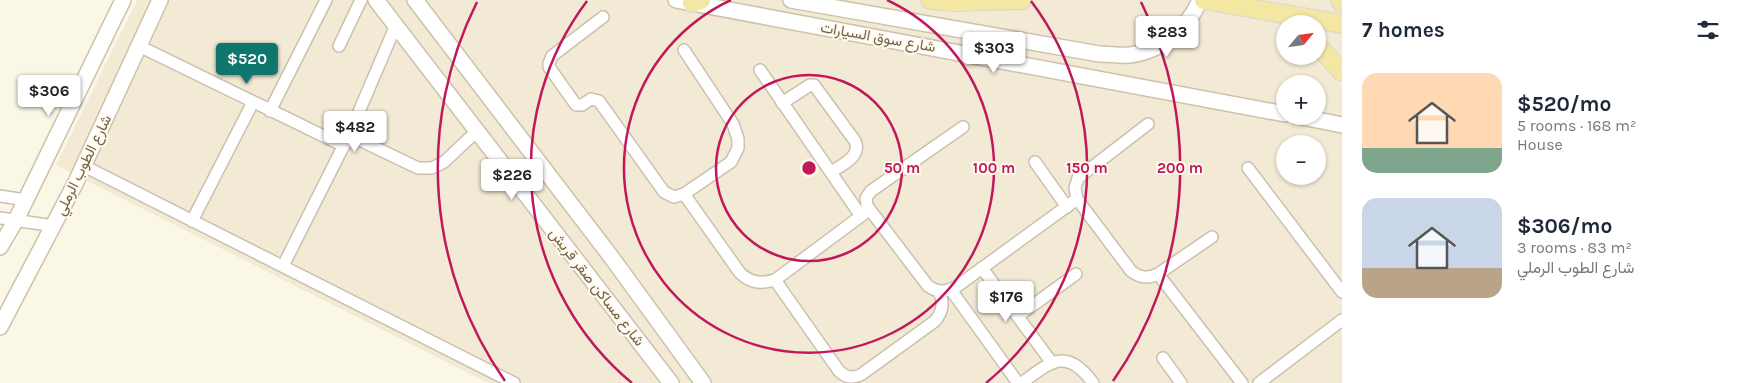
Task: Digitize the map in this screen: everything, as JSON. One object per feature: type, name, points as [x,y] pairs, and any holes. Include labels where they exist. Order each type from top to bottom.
[{"type":"main road","points":[[930,0],[955,2],[1022,0]]},
{"type":"main road","points":[[1204,0],[1342,24]]},
{"type":"main road","points":[[1275,12],[1279,15]]},
{"type":"main road","points":[[1326,55],[1342,72]]},
{"type":"street","points":[[0,247],[16,220],[123,0]]},
{"type":"street","name":"شارع الطوب الرملي","points":[[0,327],[84,166],[160,0]]},
{"type":"street","points":[[270,111],[326,0]]},
{"type":"street","points":[[339,46],[361,0]]},
{"type":"street","name":"شارع مساكن صقر قريش","points":[[376,0],[671,383]]},
{"type":"street","name":"شارع مساكن صقر قريش","points":[[414,0],[612,258],[703,383]]},
{"type":"street","points":[[694,2],[723,0]]},
{"type":"street","points":[[791,0],[1099,54],[1129,55],[1146,51],[1175,35],[1186,23],[1200,0]]},
{"type":"street","name":"شارع سوق السيارات","points":[[694,2],[1276,112]]},
{"type":"street","points":[[603,17],[552,56],[549,68],[576,105],[582,105],[591,98],[599,101],[664,192],[674,197],[684,194],[731,162],[735,155],[738,139],[732,124],[684,50]]},
{"type":"street","points":[[283,266],[344,146],[396,26]]},
{"type":"street","points":[[138,46],[344,146]]},
{"type":"street","points":[[760,70],[831,172],[928,286],[945,291],[1018,383]]},
{"type":"street","points":[[782,102],[810,85],[814,85],[855,141],[858,148],[855,155],[831,172]]},
{"type":"street","points":[[192,221],[253,102]]},
{"type":"street","points":[[1326,122],[1342,125]]},
{"type":"street","points":[[1148,124],[1078,178],[1075,188],[1077,199],[1131,271],[1137,276],[1144,278],[1158,274],[1212,236]]},
{"type":"street","points":[[865,213],[865,202],[868,193],[963,127]]},
{"type":"street","points":[[349,135],[410,166],[425,169],[438,166],[444,162],[478,131]]},
{"type":"street","points":[[1035,162],[1067,207]]},
{"type":"street","points":[[84,166],[514,383]]},
{"type":"street","points":[[1248,168],[1342,292]]},
{"type":"street","points":[[684,194],[740,273],[756,283],[766,283],[775,280],[865,213]]},
{"type":"street","points":[[0,196],[25,200]]},
{"type":"street","points":[[775,280],[839,371],[850,377],[865,378],[935,321],[943,307],[942,299],[945,291],[982,268],[1077,199]]},
{"type":"street","points":[[0,218],[54,226]]},
{"type":"street","points":[[982,268],[1052,362]]},
{"type":"street","points":[[1018,316],[1076,274]]},
{"type":"street","points":[[1158,274],[1242,383]]},
{"type":"street","points":[[1259,383],[1342,320]]},
{"type":"street","points":[[1163,358],[1181,383]]},
{"type":"street","points":[[1022,383],[1052,362],[1070,362],[1078,366],[1093,383]]},
{"type":"shaded area","points":[[137,0],[1342,0],[1342,383],[488,383],[56,165]]}]
